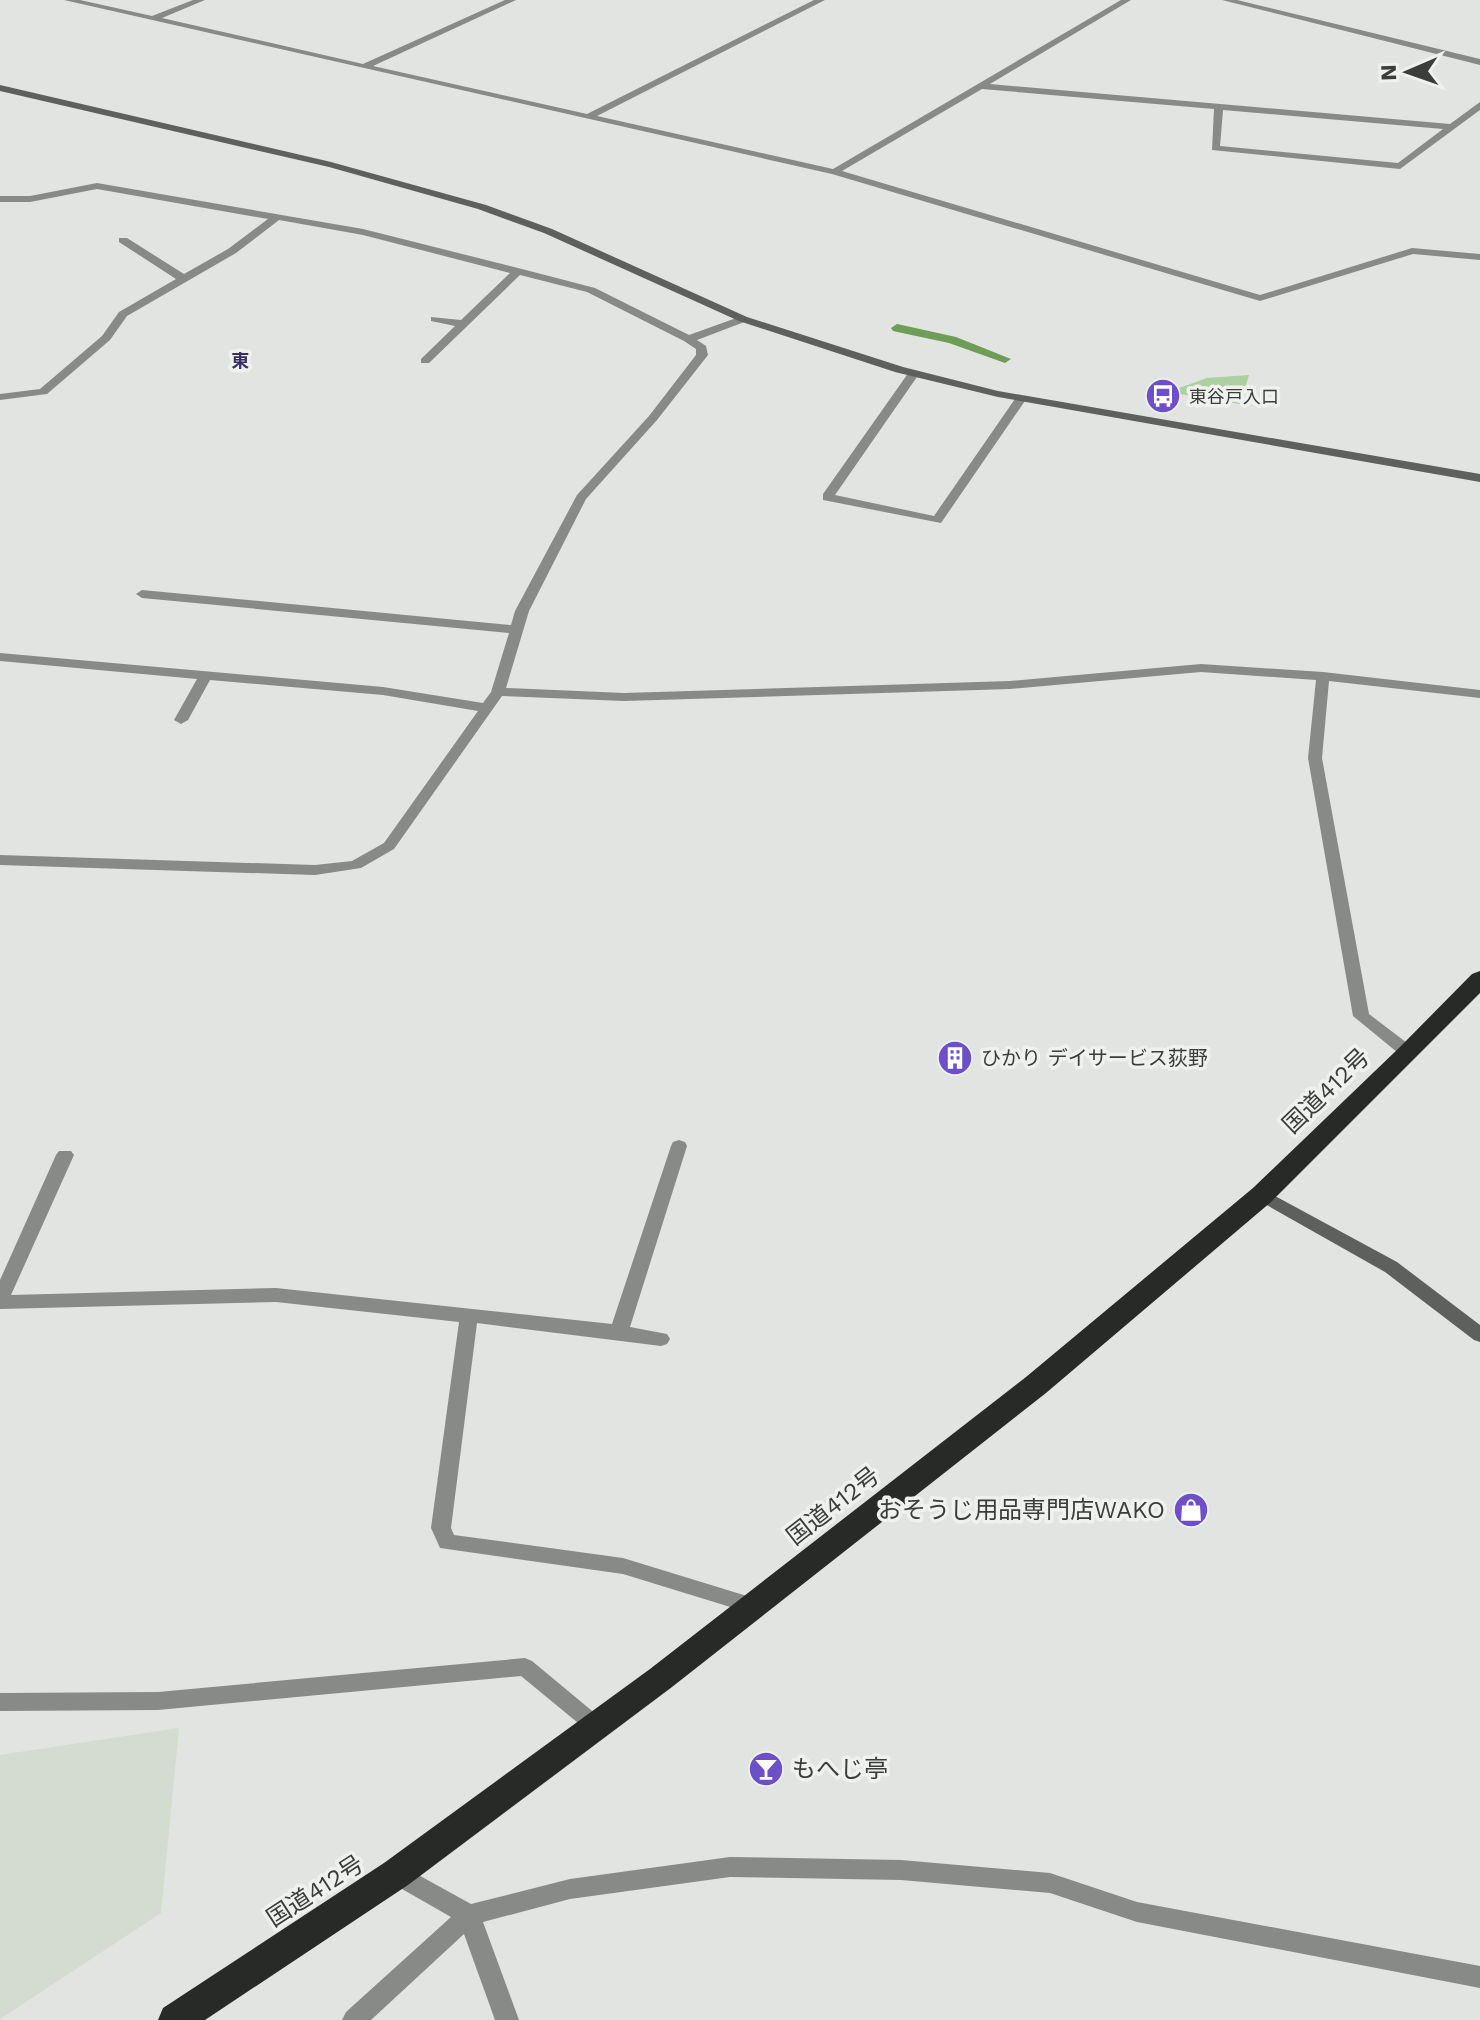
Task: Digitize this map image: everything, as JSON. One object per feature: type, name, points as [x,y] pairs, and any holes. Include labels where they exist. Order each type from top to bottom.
[{"type":"highway","name":"国道412号","points":[[175,2020],[396,1874],[596,1726],[1036,1385],[1262,1195],[1409,1053],[1480,979]]},
{"type":"street","points":[[68,0],[834,172],[1260,298],[1412,251],[1480,257]]},
{"type":"street","points":[[152,19],[201,0]]},
{"type":"street","points":[[363,67],[512,0]]},
{"type":"street","points":[[588,117],[821,0]]},
{"type":"street","points":[[834,172],[1127,0]]},
{"type":"street","points":[[1226,0],[1480,62]]},
{"type":"street","points":[[980,86],[1452,127]]},
{"type":"street","points":[[0,88],[345,169],[482,207],[548,231],[743,319],[797,339],[913,374],[1021,398],[1480,478]]},
{"type":"street","points":[[1219,107],[1215,148],[1400,166],[1480,105]]},
{"type":"street","points":[[0,199],[30,199],[97,186],[363,232],[591,290],[702,348],[702,355],[653,418],[581,498],[522,611],[498,692],[389,846],[356,865],[315,870],[0,860]]},
{"type":"street","points":[[0,397],[43,392],[106,338],[123,314],[232,251],[278,216]]},
{"type":"street","points":[[123,240],[184,279]]},
{"type":"street","points":[[425,361],[518,271]]},
{"type":"street","points":[[435,319],[463,324]]},
{"type":"street","points":[[688,339],[743,319]]},
{"type":"street","points":[[913,374],[827,497],[937,520],[1021,398]]},
{"type":"street","points":[[142,594],[517,630]]},
{"type":"street","points":[[0,657],[383,691],[487,708]]},
{"type":"street","points":[[498,692],[624,697],[995,685],[1201,668],[1323,676],[1480,694]]},
{"type":"street","points":[[1323,676],[1315,758],[1361,1016],[1409,1053]]},
{"type":"street","points":[[181,720],[205,677]]},
{"type":"street","points":[[619,1332],[679,1146]]},
{"type":"street","points":[[65,1155],[0,1301],[276,1295],[469,1314],[661,1339]]},
{"type":"street","points":[[1262,1195],[1391,1267],[1480,1335]]},
{"type":"street","points":[[469,1314],[441,1528],[447,1542],[623,1566],[753,1606]]},
{"type":"street","points":[[0,1702],[158,1701],[525,1667],[596,1726]]},
{"type":"street","points":[[354,2020],[469,1915],[570,1889],[730,1867],[901,1870],[1050,1883],[1137,1912],[1480,1977]]},
{"type":"street","points":[[396,1874],[469,1915],[507,2020]]},
{"type":"shaded area","points":[[179,1728],[161,1913],[0,2019],[0,1755]]},
{"type":"green space","points":[[1249,375],[1240,404],[1168,392],[1207,378]]},
{"type":"waterway","points":[[897,328],[952,340],[1005,359]]},
{"type":"place","name":"東谷戸入口","points":[[1163,396]]},
{"type":"place","name":"ひかり デイサービス荻野","points":[[955,1058]]},
{"type":"place","name":"おそうじ用品専門店WAKO","points":[[1191,1510]]},
{"type":"place","name":"もへじ亭","points":[[766,1769]]},
{"type":"district","name":"東","points":[[240,360]]}]
